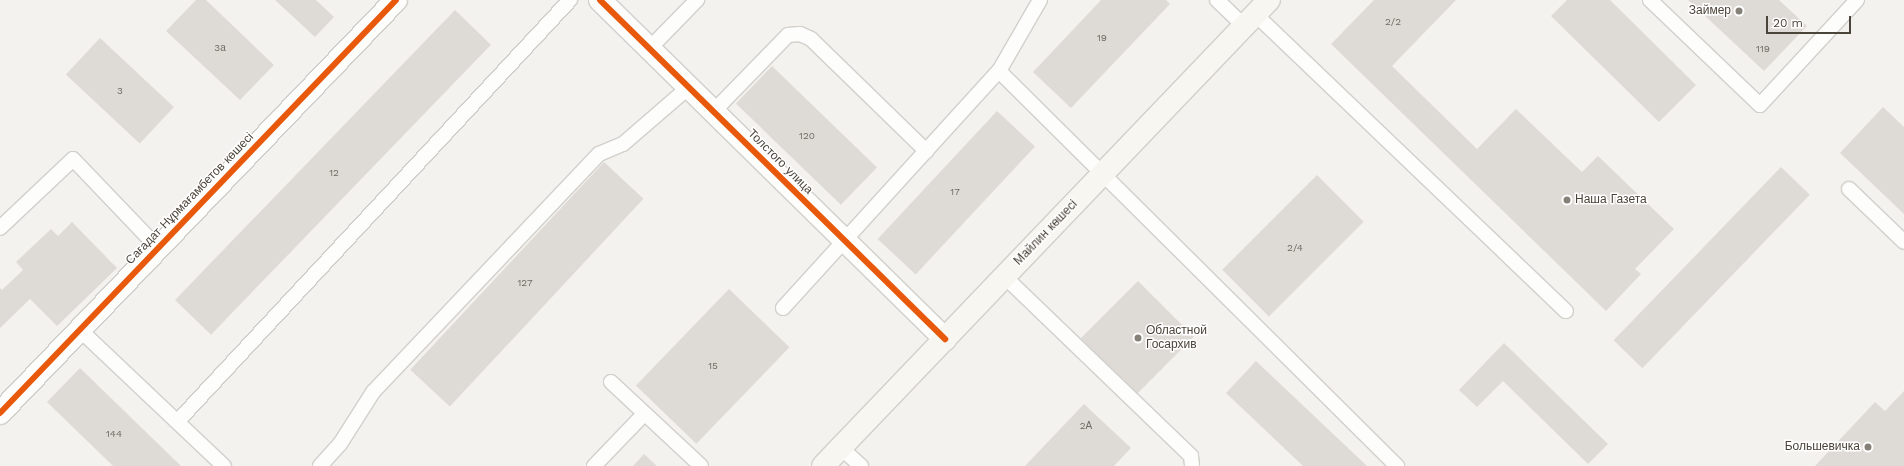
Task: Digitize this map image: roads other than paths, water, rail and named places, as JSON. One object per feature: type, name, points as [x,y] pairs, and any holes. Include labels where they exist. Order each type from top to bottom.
[{"type":"main road","name":"Майлин көшесі","points":[[823,466],[842,448],[1256,13]]},
{"type":"street","name":"Сағадат Нұрмағамбетов көшесі","points":[[0,413],[396,0]]},
{"type":"street","name":"Толстого улица","points":[[600,0],[945,339]]},
{"type":"lane","points":[[177,422],[570,0]]},
{"type":"lane","points":[[649,49],[697,0]]},
{"type":"lane","points":[[783,308],[846,242],[926,150],[999,71],[1040,0]]},
{"type":"lane","points":[[1216,0],[1256,13],[1566,311]]},
{"type":"lane","points":[[1650,0],[1760,105],[1857,0]]},
{"type":"lane","points":[[713,112],[788,35],[800,34],[811,39],[926,150]]},
{"type":"lane","points":[[999,71],[1397,466]]},
{"type":"lane","points":[[320,466],[340,444],[373,392],[600,154],[623,144],[689,87]]},
{"type":"lane","points":[[0,228],[73,159],[158,248]]},
{"type":"lane","points":[[1849,189],[1904,242]]},
{"type":"lane","points":[[1005,277],[1191,456],[1192,466]]},
{"type":"lane","points":[[80,330],[224,466]]},
{"type":"lane","points":[[611,382],[701,466]]},
{"type":"lane","points":[[594,466],[644,414]]},
{"type":"lane","points":[[842,448],[861,466]]},
{"type":"place","name":"Займер","points":[[1739,11]]},
{"type":"place","name":"Наша Газета","points":[[1567,200]]},
{"type":"place","name":"Областной Госархив","points":[[1138,338]]},
{"type":"place","name":"Большевичка","points":[[1868,447]]}]
